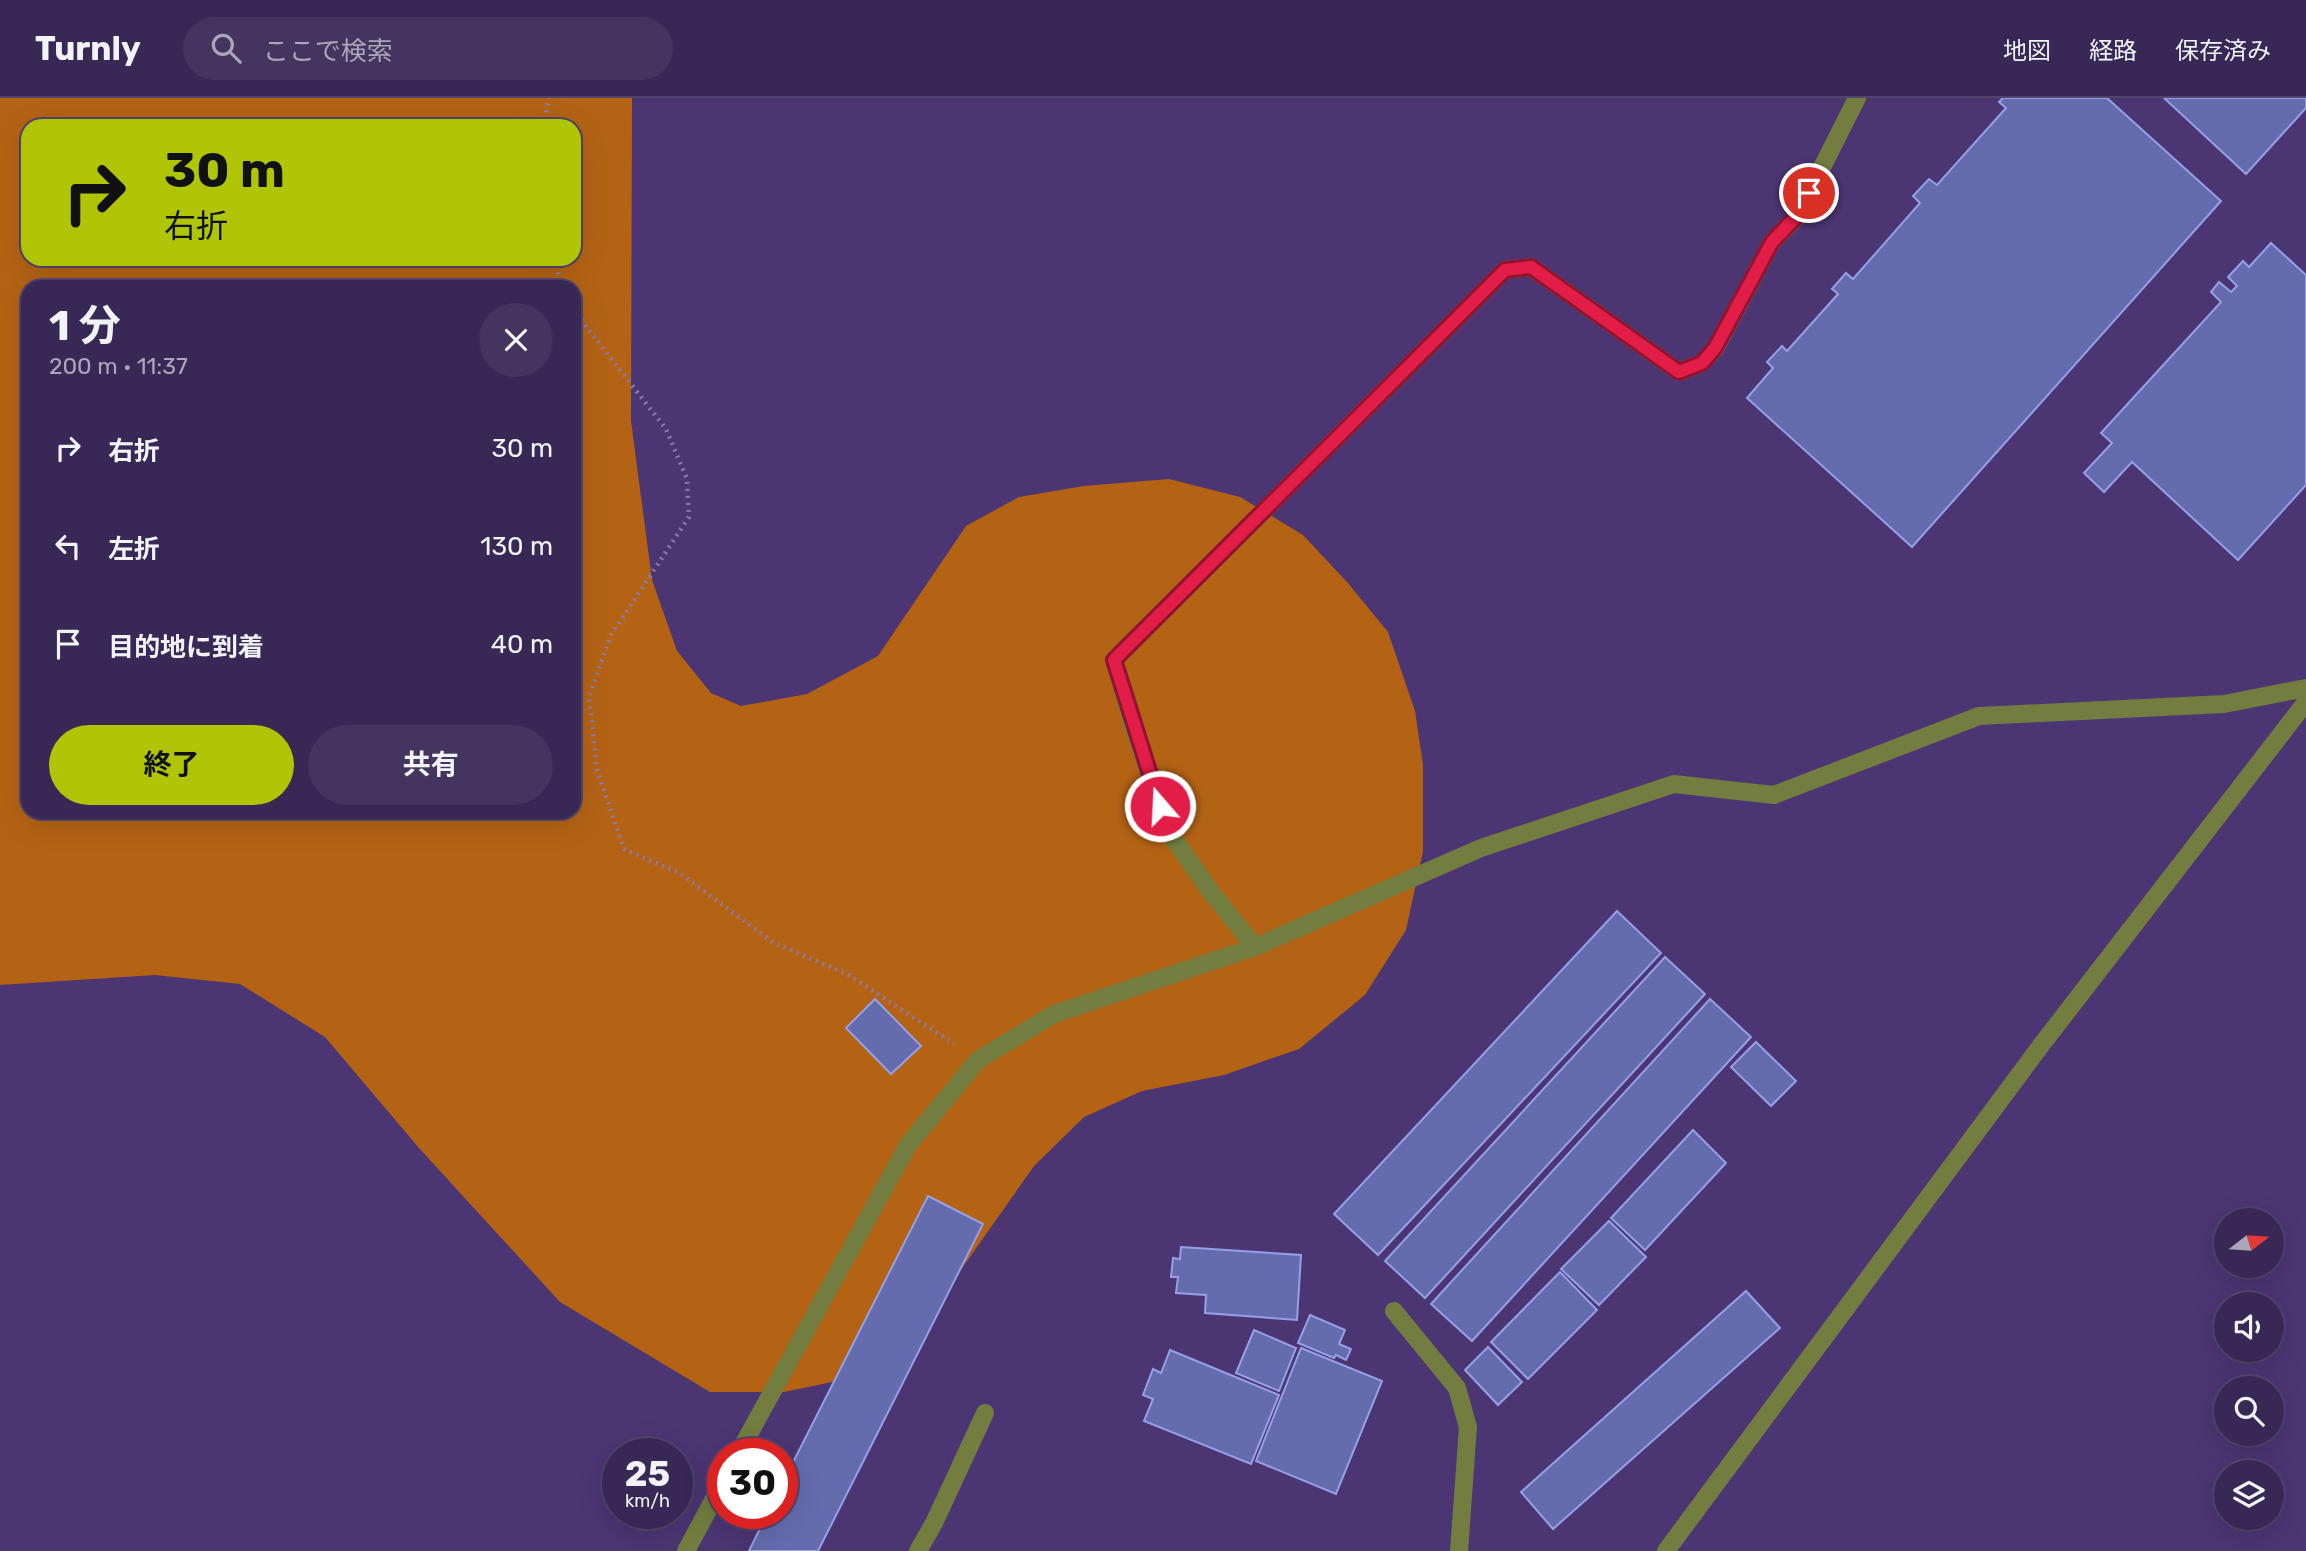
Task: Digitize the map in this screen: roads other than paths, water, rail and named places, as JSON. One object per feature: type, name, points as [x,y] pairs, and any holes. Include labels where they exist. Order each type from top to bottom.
[{"type":"street","points":[[1255,947],[1211,892],[1169,832],[1114,660],[1505,270],[1531,267],[1679,372],[1702,363],[1715,348],[1772,242],[1797,216],[1857,98]]},
{"type":"street","points":[[747,1438],[908,1145],[978,1060],[1054,1014],[1255,947],[1481,848],[1674,784],[1774,795],[1979,716],[2224,704],[2306,688]]},
{"type":"street","points":[[1666,1551],[2039,1048],[2306,702]]},
{"type":"street","points":[[1394,1311],[1457,1388],[1468,1427],[1459,1551]]},
{"type":"street","points":[[918,1551],[934,1523],[985,1413]]},
{"type":"street","points":[[685,1551],[707,1511]]}]
